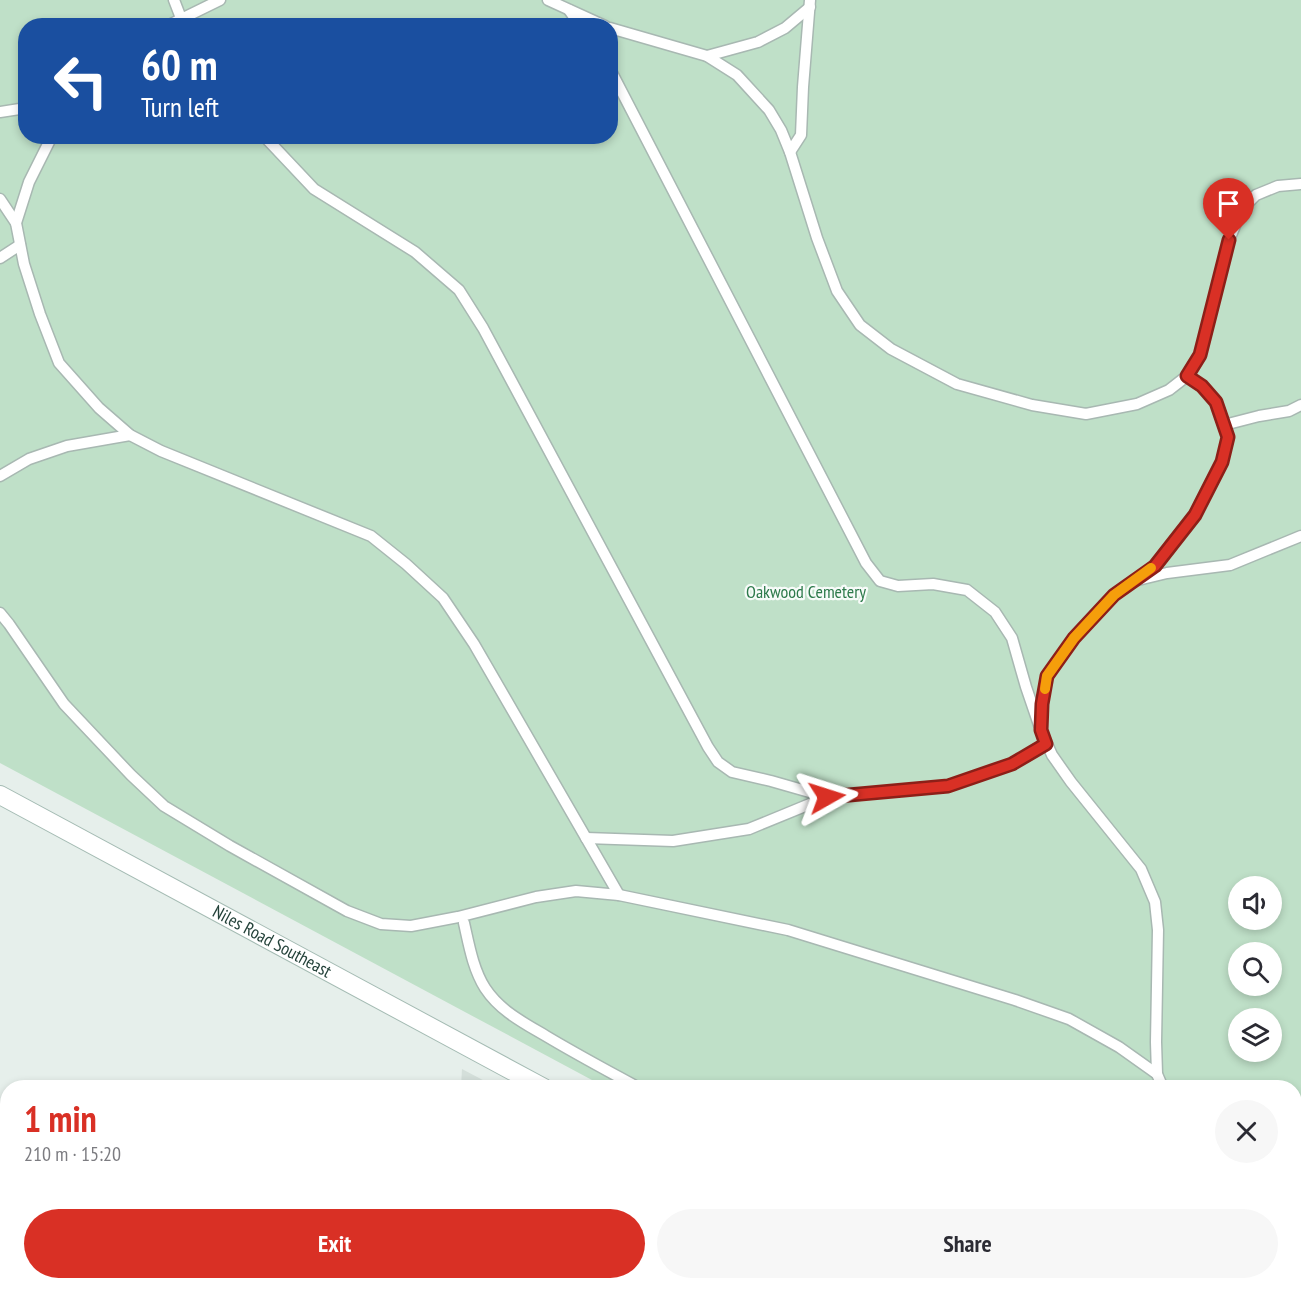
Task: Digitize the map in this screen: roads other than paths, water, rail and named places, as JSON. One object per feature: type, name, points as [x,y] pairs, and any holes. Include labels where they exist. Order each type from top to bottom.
[{"type":"main road","name":"Niles Road Southeast","points":[[0,795],[529,1080]]},
{"type":"lane","points":[[174,0],[181,18]]},
{"type":"lane","points":[[190,18],[220,0]]},
{"type":"lane","points":[[548,0],[565,5],[589,18]]},
{"type":"lane","points":[[707,56],[758,42],[785,28],[810,4]]},
{"type":"lane","points":[[790,152],[801,135],[810,4]]},
{"type":"lane","points":[[565,5],[574,18]]},
{"type":"lane","points":[[618,30],[707,56],[737,75],[769,110],[782,130],[837,291],[860,325],[891,349],[957,384],[1032,405],[1086,414],[1137,404],[1169,390],[1187,376],[1200,355],[1229,240],[1242,209],[1256,195],[1278,186],[1301,184]]},
{"type":"lane","points":[[618,84],[866,563],[880,581],[897,586],[933,584],[967,590],[995,612],[1012,638],[1026,687],[1052,755],[1071,782],[1142,869],[1155,902],[1158,930],[1156,1042],[1157,1074],[1160,1080]]},
{"type":"lane","points":[[0,111],[18,109]]},
{"type":"lane","points":[[16,223],[29,182],[48,144]]},
{"type":"lane","points":[[272,144],[314,189],[415,252],[459,290],[483,328],[718,762],[732,772],[827,797]]},
{"type":"lane","points":[[0,199],[16,223],[24,264],[59,363],[99,408],[130,435],[161,451],[371,536],[443,598],[474,644],[619,895]]},
{"type":"lane","points":[[0,258],[20,245]]},
{"type":"lane","points":[[1041,730],[1042,704],[1047,676],[1074,638],[1114,595],[1155,566],[1195,515],[1222,462],[1228,437],[1216,402],[1202,386],[1187,376]]},
{"type":"lane","points":[[1224,424],[1289,411],[1301,405]]},
{"type":"lane","points":[[0,476],[29,459],[67,446],[130,435]]},
{"type":"lane","points":[[1135,580],[1167,573],[1230,565],[1301,536]]},
{"type":"lane","points":[[0,613],[64,705],[164,806],[230,846],[347,911],[381,924],[411,926],[458,917],[536,897],[576,891],[619,895],[788,930],[1015,1000],[1070,1019],[1119,1047],[1157,1074]]},
{"type":"lane","points":[[586,838],[673,841],[749,829],[827,797],[948,786],[1012,764],[1046,744]]},
{"type":"lane","points":[[464,923],[471,954],[484,987],[496,1002],[515,1018],[625,1080]]},
{"type":"park label","name":"Oakwood Cemetery","points":[[806,592]]}]
